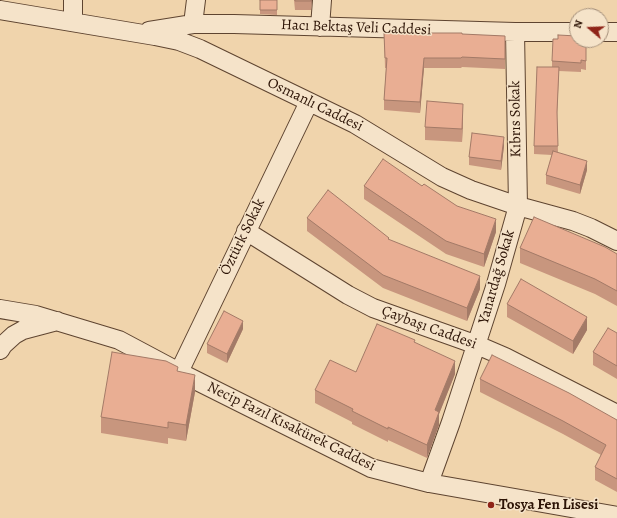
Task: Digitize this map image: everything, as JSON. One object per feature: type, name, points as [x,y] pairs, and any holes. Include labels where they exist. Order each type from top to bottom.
[{"type":"street","points":[[73,0],[73,21]]},
{"type":"street","points":[[193,24],[196,0]]},
{"type":"street","points":[[320,27],[322,0]]},
{"type":"street","name":"Osmanlı Caddesi","points":[[0,10],[73,21],[179,41],[200,49],[355,124],[442,177],[471,190],[518,206],[573,221],[617,241]]},
{"type":"street","name":"Hacı Bektaş Veli Caddesi","points":[[136,33],[193,24],[569,32]]},
{"type":"street","name":"Kıbrıs Sokak","points":[[514,32],[518,206]]},
{"type":"street","name":"Öztürk Sokak","points":[[179,372],[309,102]]},
{"type":"street","name":"Yanardağ Sokak","points":[[429,483],[496,284],[518,206]]},
{"type":"street","name":"Çaybaşı Caddesi","points":[[246,231],[348,295],[373,308],[505,357],[617,414]]},
{"type":"street","name":"Necip Fazıl Kısakürek Caddesi","points":[[0,309],[36,315],[119,340],[179,372],[370,468],[429,483],[617,516]]},
{"type":"street","points":[[0,350],[3,345],[14,335],[24,330],[57,321]]},
{"type":"building","points":[[260,0],[277,0],[277,10],[260,10]]},
{"type":"building","points":[[311,0],[311,1],[295,1]]},
{"type":"building","points":[[384,33],[462,33],[505,36],[505,59],[462,57],[424,58],[420,102],[384,100],[387,58],[385,58]]},
{"type":"building","points":[[558,35],[569,36],[569,48],[586,48],[586,61],[581,60],[581,63],[552,61],[553,39],[558,39]]},
{"type":"building","points":[[537,67],[559,67],[557,112],[558,146],[534,146]]},
{"type":"building","points":[[427,101],[463,104],[462,129],[425,127]]},
{"type":"building","points":[[472,133],[504,137],[501,161],[469,157]]},
{"type":"building","points":[[553,151],[587,161],[580,185],[546,175]]},
{"type":"building","points":[[383,159],[422,186],[424,184],[457,206],[496,219],[484,254],[446,241],[364,186]]},
{"type":"building","points":[[328,190],[389,238],[388,239],[480,276],[467,308],[383,275],[307,218]]},
{"type":"building","points":[[534,217],[605,247],[617,254],[617,291],[595,279],[520,248]]},
{"type":"building","points":[[521,279],[587,317],[573,341],[507,304]]},
{"type":"building","points":[[224,311],[243,321],[227,354],[207,344]]},
{"type":"building","points":[[377,324],[415,340],[414,342],[455,361],[435,410],[439,412],[427,445],[388,427],[388,429],[315,390],[330,360],[356,372]]},
{"type":"building","points":[[608,328],[617,333],[617,366],[593,352]]},
{"type":"building","points":[[112,352],[166,361],[178,367],[177,371],[195,375],[186,425],[168,422],[168,428],[101,417]]},
{"type":"building","points":[[492,355],[569,393],[617,420],[617,479],[595,467],[606,445],[563,421],[480,379]]},
{"type":"place","name":"Tosya Fen Lisesi","points":[[491,505]]}]
